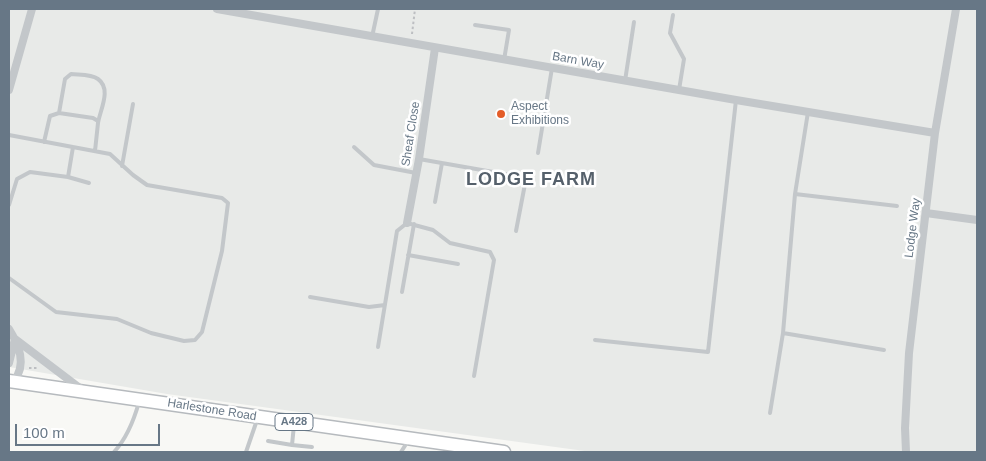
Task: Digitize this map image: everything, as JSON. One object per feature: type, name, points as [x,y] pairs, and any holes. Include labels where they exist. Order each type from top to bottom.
[{"type":"main road","name":"Harlestone Road","points":[[11,381],[504,452]]},
{"type":"street","points":[[9,90],[32,9]]},
{"type":"street","name":"Barn Way","points":[[218,9],[625,81],[935,133]]},
{"type":"street","name":"Lodge Way","points":[[906,452],[909,353],[935,133],[956,9]]},
{"type":"street","name":"Sheaf Close","points":[[410,223],[436,48]]},
{"type":"street","points":[[926,213],[977,220]]},
{"type":"street","points":[[9,328],[20,351],[18,375],[11,381]]},
{"type":"street","points":[[9,363],[15,339]]},
{"type":"street","points":[[15,339],[85,391]]},
{"type":"lane","points":[[372,37],[378,9]]},
{"type":"lane","points":[[673,15],[670,33],[684,59],[678,90]]},
{"type":"lane","points":[[625,81],[634,22]]},
{"type":"lane","points":[[475,26],[509,30],[504,60]]},
{"type":"lane","points":[[538,153],[552,68]]},
{"type":"lane","points":[[59,113],[65,79],[72,74],[98,79],[104,86],[104,100],[98,121],[95,151]]},
{"type":"lane","points":[[595,340],[708,352],[736,100]]},
{"type":"lane","points":[[122,166],[133,104]]},
{"type":"lane","points":[[770,413],[783,333],[795,194],[808,112]]},
{"type":"lane","points":[[44,142],[50,116],[59,113],[93,118],[98,121]]},
{"type":"lane","points":[[9,134],[110,154],[147,185],[222,198],[228,203],[222,251],[202,332],[195,340],[184,341],[151,332],[117,319],[56,312],[9,278]]},
{"type":"lane","points":[[68,177],[73,147]]},
{"type":"lane","points":[[354,147],[374,165],[416,173]]},
{"type":"lane","points":[[419,159],[516,176],[525,184],[516,231]]},
{"type":"lane","points":[[435,202],[442,163]]},
{"type":"lane","points":[[9,205],[17,179],[30,172],[68,177],[89,183]]},
{"type":"lane","points":[[795,194],[897,206]]},
{"type":"lane","points":[[402,292],[408,255],[410,223]]},
{"type":"lane","points":[[378,347],[397,231],[410,223],[433,230],[450,243],[490,252],[494,260],[474,376]]},
{"type":"lane","points":[[408,255],[458,264]]},
{"type":"lane","points":[[310,297],[369,307],[385,305]]},
{"type":"lane","points":[[783,333],[884,350]]},
{"type":"lane","points":[[114,452],[122,444],[140,400]]},
{"type":"lane","points":[[246,452],[258,417]]},
{"type":"lane","points":[[292,445],[294,422]]},
{"type":"lane","points":[[401,452],[410,439]]},
{"type":"lane","points":[[268,441],[312,447]]},
{"type":"path","points":[[410,43],[416,9]]},
{"type":"shaded area","points":[[9,9],[977,9],[977,452],[592,452],[167,394],[9,367]]},
{"type":"place","name":"Aspect Exhibitions","points":[[501,114]]},
{"type":"district","name":"LODGE FARM","points":[[531,180]]}]
